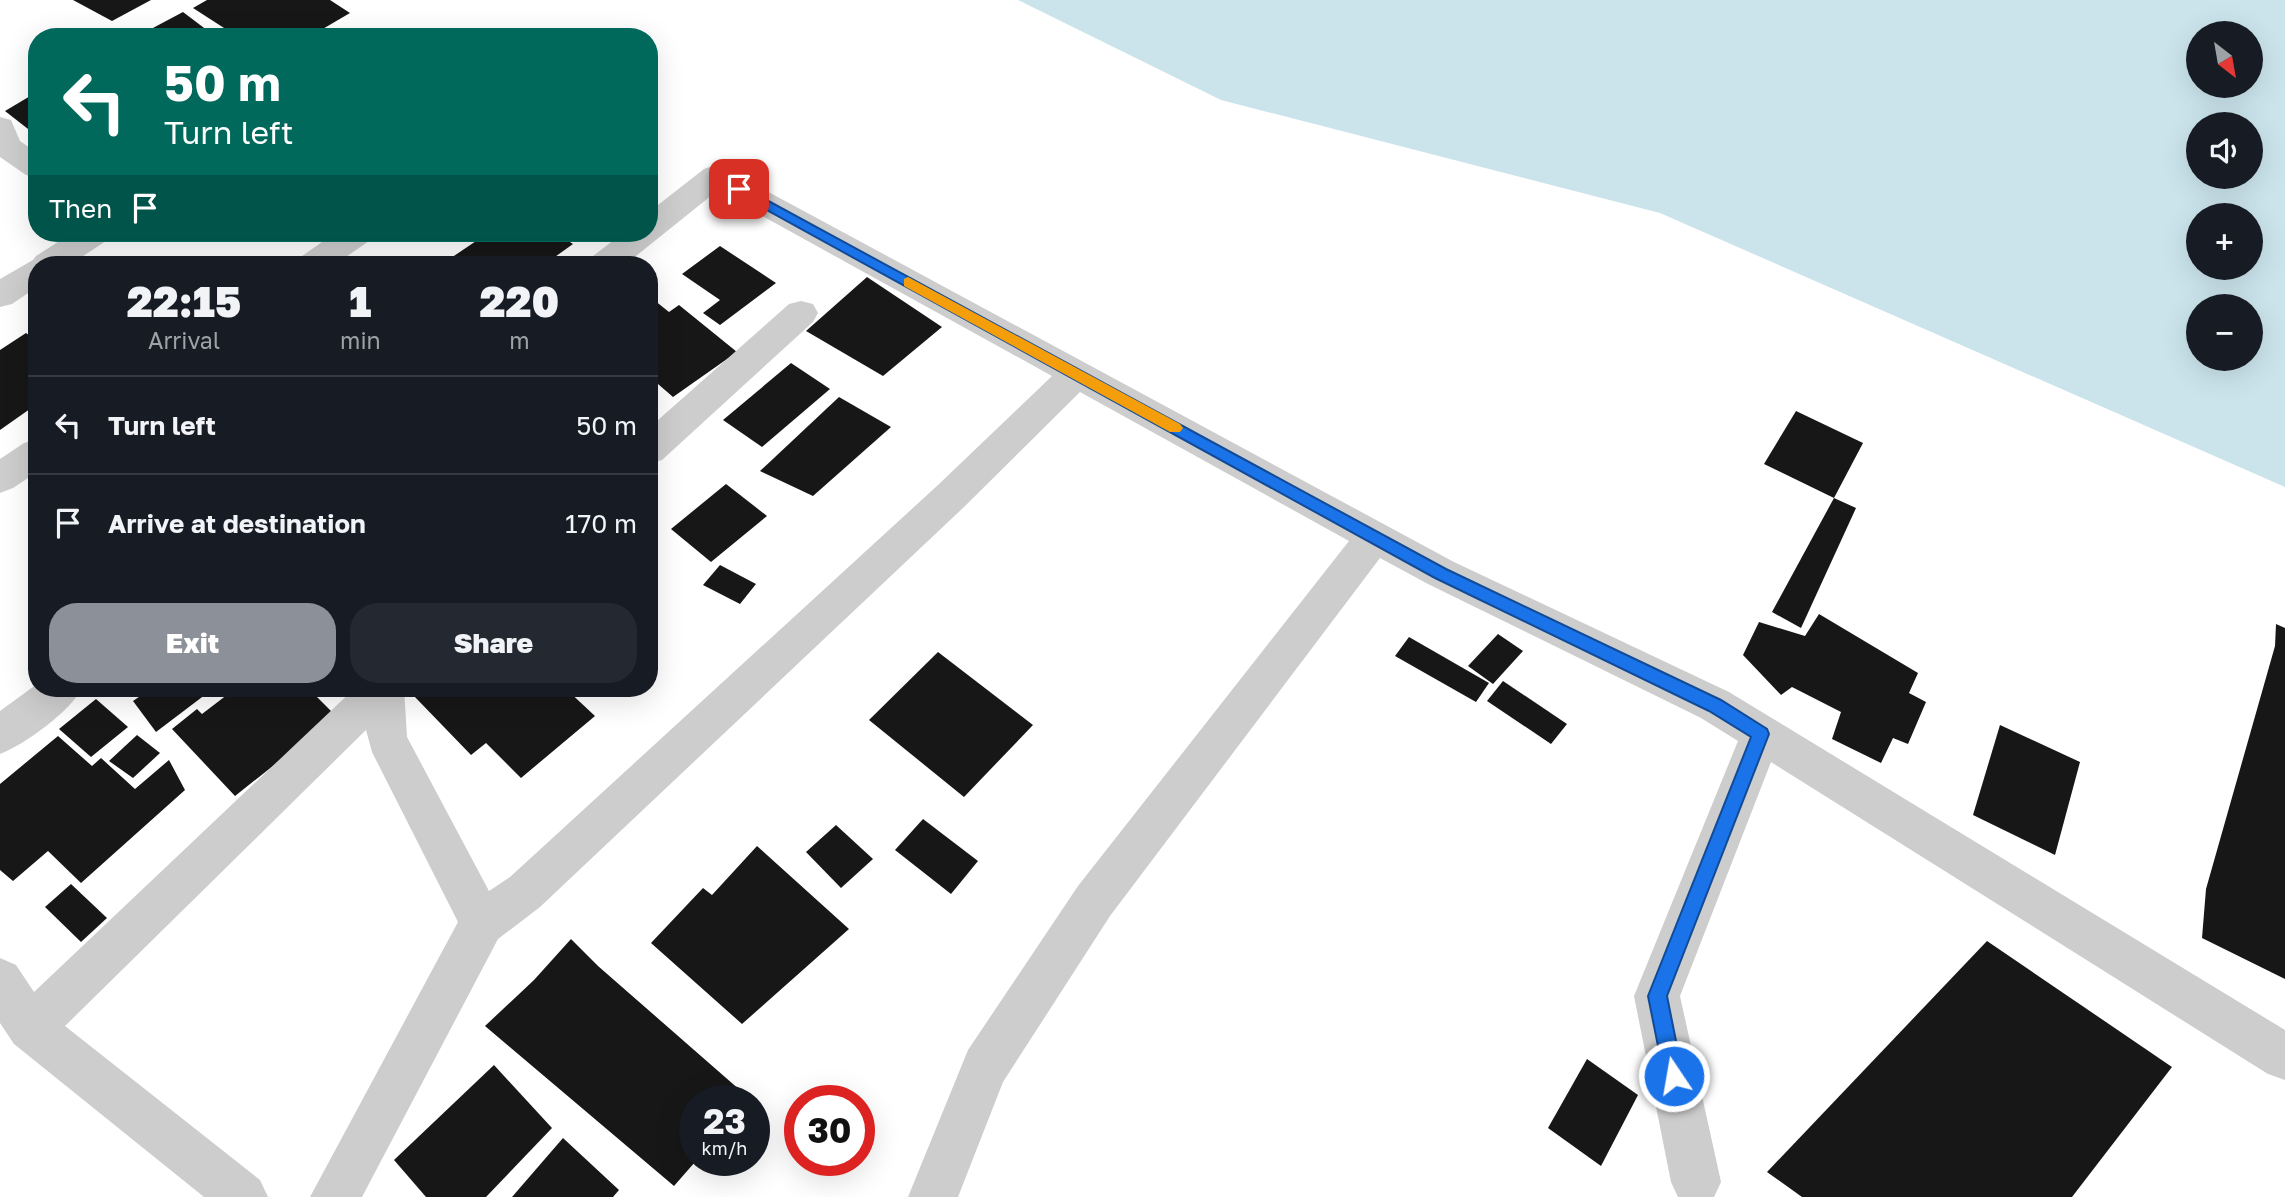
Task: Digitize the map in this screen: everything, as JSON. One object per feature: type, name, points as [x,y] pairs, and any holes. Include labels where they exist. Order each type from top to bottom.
[{"type":"street","points":[[0,127],[8,147],[28,161]]},
{"type":"street","points":[[658,222],[715,176],[1441,573],[1715,705],[2285,1058]]},
{"type":"street","points":[[59,256],[81,242]]},
{"type":"street","points":[[325,256],[345,242]]},
{"type":"street","points":[[614,256],[632,242]]},
{"type":"street","points":[[0,295],[28,277]]},
{"type":"street","points":[[658,442],[801,313]]},
{"type":"street","points":[[335,1197],[482,923],[525,892],[951,496],[1076,374]]},
{"type":"street","points":[[0,478],[28,459]]},
{"type":"street","points":[[933,1197],[985,1067],[1094,901],[1374,537]]},
{"type":"street","points":[[0,735],[50,697]]},
{"type":"street","points":[[30,1028],[374,697]]},
{"type":"street","points":[[384,697],[387,739],[482,923]]},
{"type":"street","points":[[1696,1182],[1657,996],[1761,734]]},
{"type":"street","points":[[0,981],[30,1028],[243,1197]]},
{"type":"water","points":[[1018,0],[2285,0],[2285,487],[1660,213],[1221,100]]},
{"type":"building","points":[[73,0],[151,0],[112,21]]},
{"type":"building","points":[[207,0],[330,0],[350,13],[324,28],[224,28],[193,8]]},
{"type":"building","points":[[183,12],[204,28],[153,28]]},
{"type":"building","points":[[28,97],[28,129],[5,111]]},
{"type":"building","points":[[475,242],[573,244],[556,256],[454,256]]},
{"type":"building","points":[[720,246],[776,283],[720,325],[703,313],[720,300],[682,274]]},
{"type":"building","points":[[867,277],[942,327],[883,376],[806,331]]},
{"type":"building","points":[[658,303],[669,312],[679,305],[737,352],[673,397],[658,384]]},
{"type":"building","points":[[26,333],[28,334],[28,410],[0,430],[0,350]]},
{"type":"building","points":[[791,363],[830,389],[762,447],[723,420]]},
{"type":"building","points":[[839,397],[891,427],[813,496],[760,471]]},
{"type":"building","points":[[1796,411],[1863,443],[1834,498],[1764,464]]},
{"type":"building","points":[[726,484],[767,516],[711,562],[671,529]]},
{"type":"building","points":[[1834,498],[1856,508],[1801,628],[1772,612]]},
{"type":"building","points":[[720,565],[756,584],[740,604],[703,585]]},
{"type":"building","points":[[1819,614],[1918,673],[1909,693],[1926,702],[1908,744],[1893,738],[1881,763],[1832,739],[1841,712],[1792,687],[1781,695],[1743,655],[1759,622],[1805,636]]},
{"type":"building","points":[[2276,624],[2285,628],[2285,979],[2202,938],[2206,889],[2275,646]]},
{"type":"building","points":[[1498,634],[1523,651],[1493,684],[1468,666]]},
{"type":"building","points":[[1409,637],[1489,683],[1476,702],[1395,656]]},
{"type":"building","points":[[938,652],[1033,725],[964,797],[869,720]]},
{"type":"building","points":[[1503,681],[1567,724],[1551,744],[1487,701]]},
{"type":"building","points":[[139,697],[202,697],[156,732],[133,701]]},
{"type":"building","points":[[224,697],[317,697],[336,716],[235,796],[172,729],[197,709],[202,714]]},
{"type":"building","points":[[415,697],[575,697],[595,716],[521,778],[486,743],[471,755]]},
{"type":"building","points":[[96,699],[128,727],[91,757],[59,729]]},
{"type":"building","points":[[2000,725],[2080,762],[2055,855],[1973,815]]},
{"type":"building","points":[[137,735],[160,753],[133,778],[109,761]]},
{"type":"building","points":[[58,736],[92,766],[101,758],[135,789],[169,760],[185,790],[81,883],[48,851],[13,881],[0,870],[0,784]]},
{"type":"building","points":[[923,819],[978,861],[951,894],[895,850]]},
{"type":"building","points":[[836,825],[873,859],[841,888],[806,852]]},
{"type":"building","points":[[757,846],[849,929],[742,1024],[651,943],[703,888],[712,895]]},
{"type":"building","points":[[71,884],[107,918],[81,942],[45,907]]},
{"type":"building","points":[[571,939],[598,966],[734,1085],[679,1085],[679,1176],[683,1176],[674,1186],[485,1026],[534,980]]},
{"type":"building","points":[[1987,941],[2172,1067],[2072,1197],[1802,1197],[1767,1172]]},
{"type":"building","points":[[1587,1059],[1638,1095],[1601,1166],[1548,1128]]},
{"type":"building","points":[[494,1065],[552,1128],[486,1197],[426,1197],[394,1160]]},
{"type":"building","points":[[563,1138],[619,1190],[613,1197],[512,1197]]},
{"type":"slow traffic","points":[[908,282],[1175,428]]},
{"type":"route","points":[[739,189],[1441,573],[1715,705],[1761,734],[1657,996],[1674,1076]]}]
